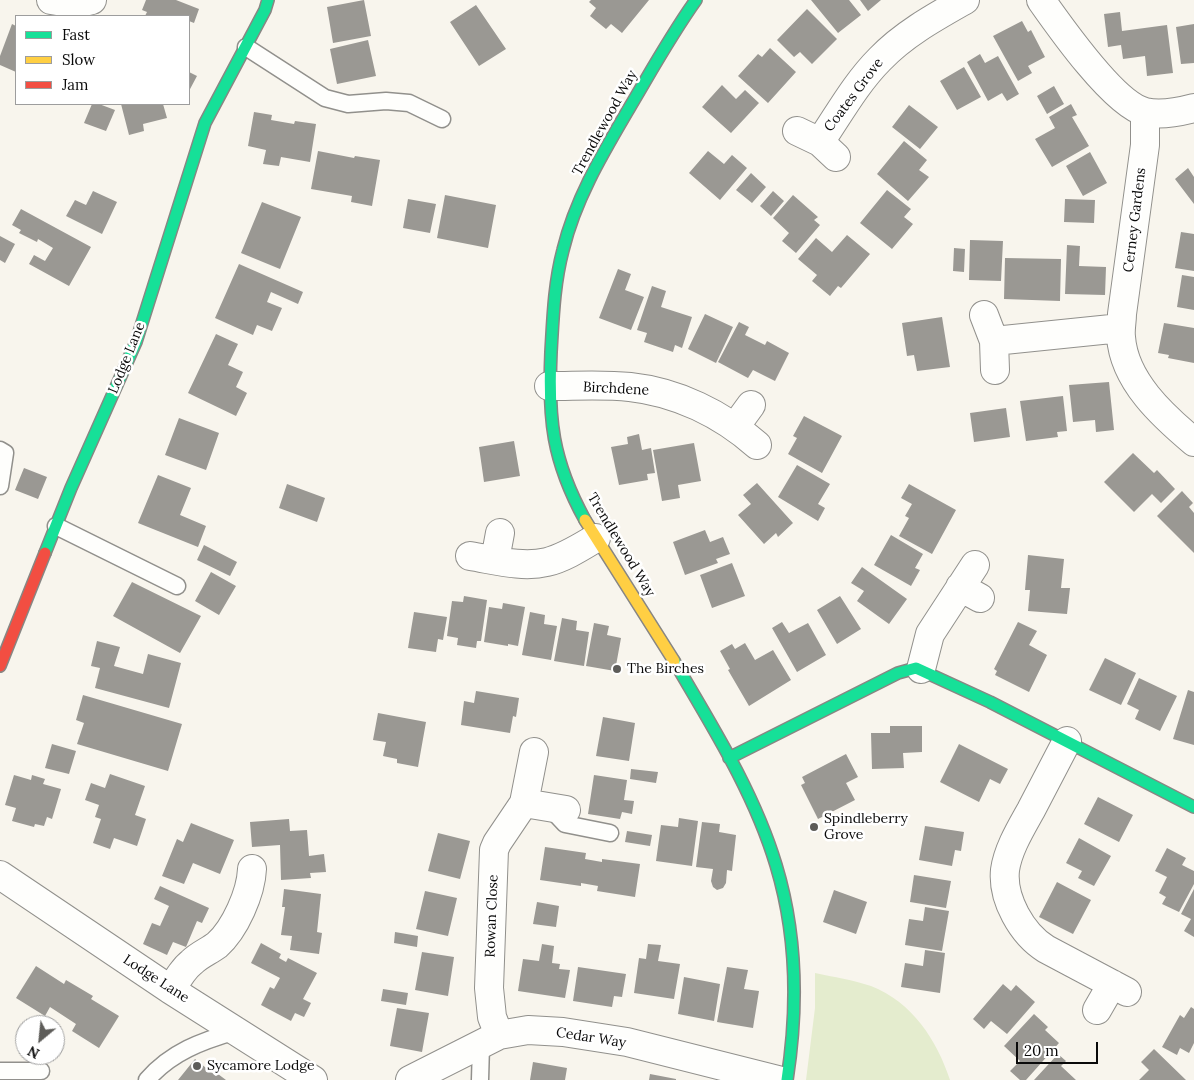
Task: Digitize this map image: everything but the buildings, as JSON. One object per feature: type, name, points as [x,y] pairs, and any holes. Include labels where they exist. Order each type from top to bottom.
[{"type":"street","points":[[51,0],[75,4],[92,0]]},
{"type":"street","name":"Lodge Lane","points":[[0,666],[6,629],[56,526],[136,342],[205,123],[265,10],[268,0]]},
{"type":"street","name":"Trendlewood Way","points":[[696,0],[676,27],[596,164],[572,221],[563,249],[553,315],[549,386],[552,430],[562,471],[582,515],[673,659],[730,758],[749,794],[769,846],[781,886],[793,973],[792,1036],[787,1080]]},
{"type":"street","name":"Coates Grove","points":[[818,143],[852,93],[880,58],[916,29],[965,0]]},
{"type":"street","points":[[1041,0],[1080,53],[1128,104],[1145,112],[1161,114],[1194,108]]},
{"type":"street","name":"Cerney Gardens","points":[[1145,112],[1145,145],[1121,328],[1124,353],[1137,382],[1165,415],[1194,442]]},
{"type":"street","points":[[984,315],[994,341],[995,370]]},
{"type":"street","points":[[994,341],[1121,328]]},
{"type":"street","name":"Birchdene","points":[[549,386],[628,386],[657,391],[701,408],[735,427],[757,445]]},
{"type":"street","points":[[735,427],[751,405]]},
{"type":"street","points":[[500,533],[483,558],[529,564],[549,562],[596,538]]},
{"type":"street","points":[[920,669],[930,634],[970,593],[975,564]]},
{"type":"street","points":[[730,758],[898,673],[912,668],[920,669],[1067,741],[1194,808]]},
{"type":"street","points":[[1067,741],[1016,838],[1005,870],[1007,888],[1018,920],[1033,940],[1046,949],[1119,988],[1097,1010]]},
{"type":"street","name":"Rowan Close","points":[[490,1040],[492,1017],[489,988],[494,850],[524,803],[534,752]]},
{"type":"street","points":[[524,803],[558,809]]},
{"type":"street","points":[[171,990],[190,963],[220,942],[236,920],[237,894],[251,882],[252,869]]},
{"type":"street","name":"Lodge Lane","points":[[0,875],[171,990],[313,1080]]},
{"type":"street","name":"Cedar Way","points":[[410,1080],[490,1040],[528,1030],[563,1032],[627,1042],[778,1080]]},
{"type":"lane","points":[[246,47],[325,98],[348,104],[386,101],[409,103],[442,119]]},
{"type":"lane","points":[[0,450],[5,453],[0,486]]},
{"type":"lane","points":[[56,526],[177,586]]},
{"type":"lane","points":[[558,809],[565,824],[610,833]]},
{"type":"lane","points":[[147,1080],[163,1064],[180,1052],[207,1040],[236,1031]]},
{"type":"lane","points":[[480,1080],[490,1040]]},
{"type":"lane","points":[[0,1071],[41,1071]]},
{"type":"green space","points":[[815,973],[871,986],[899,1002],[911,1012],[930,1037],[945,1065],[950,1080],[806,1080],[815,1008]]},
{"type":"traffic: fast","points":[[45,553],[71,488],[136,342],[205,123],[265,10],[268,0]]},
{"type":"traffic: fast","points":[[585,520],[565,478],[554,439],[552,419],[550,398],[551,352],[554,301],[560,263],[569,230],[593,173],[656,62],[696,0]]},
{"type":"traffic: fast","points":[[674,661],[731,760],[756,811],[776,865],[788,918],[794,972],[793,1026],[787,1080]]},
{"type":"traffic: fast","points":[[729,758],[898,673],[916,668],[990,702],[1194,807]]},
{"type":"traffic: slow","points":[[585,520],[674,661]]},
{"type":"traffic: jam","points":[[0,666],[45,553]]},
{"type":"place","name":"The Birches","points":[[617,669]]},
{"type":"place","name":"Spindleberry Grove","points":[[814,827]]},
{"type":"place","name":"Sycamore Lodge","points":[[197,1066]]}]
